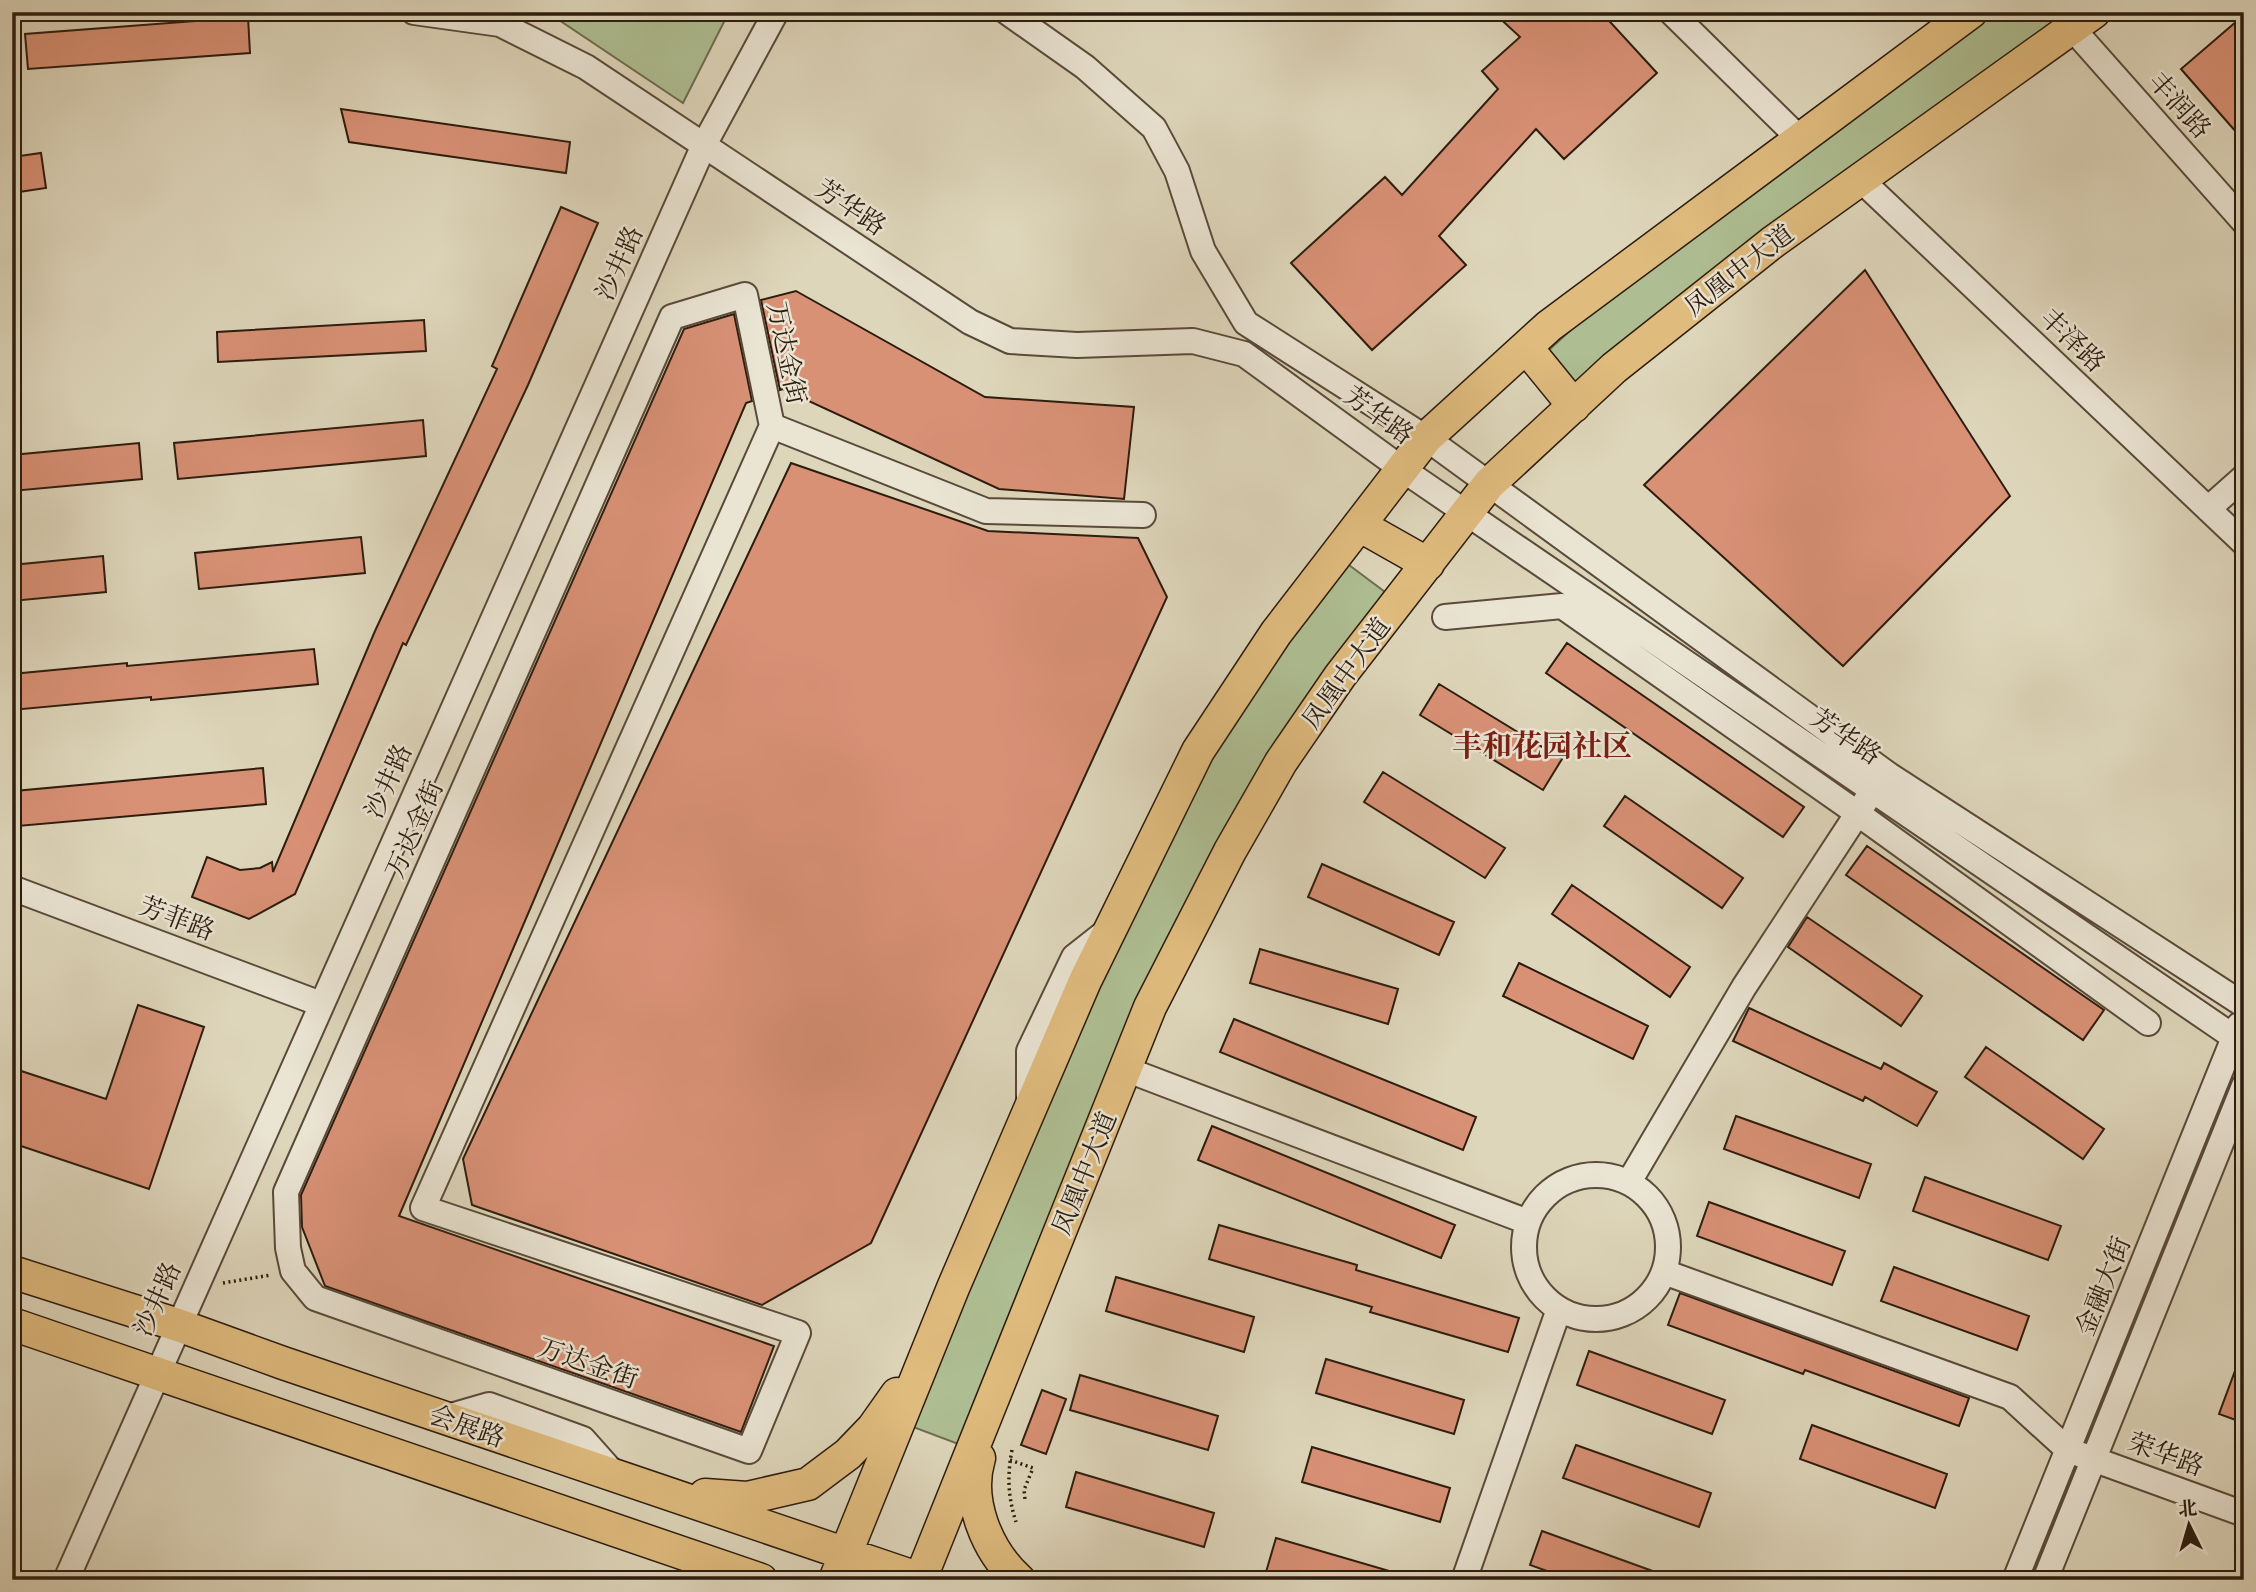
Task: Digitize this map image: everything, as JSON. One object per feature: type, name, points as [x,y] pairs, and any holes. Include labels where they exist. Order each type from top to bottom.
[{"type":"main road","points":[[840,1567],[926,1353],[1111,928],[1198,751],[1276,633],[1426,438],[1549,326],[1971,12]]},
{"type":"main road","name":"凤凰中大道","points":[[921,1579],[1150,1007],[1230,851],[1281,762],[1340,676],[1489,484],[1614,368],[1762,250],[2083,20]]},
{"type":"main road","points":[[1526,347],[1574,406]]},
{"type":"main road","points":[[1359,525],[1428,564]]},
{"type":"main road","name":"会展路","points":[[12,1272],[178,1325],[654,1489],[840,1567],[921,1579]]},
{"type":"main road","name":"会展路","points":[[12,1324],[761,1580]]},
{"type":"main road","points":[[1019,1334],[977,1466],[976,1497],[985,1535],[1001,1561],[1019,1580]]},
{"type":"main road","points":[[654,1489],[747,1498],[808,1483],[848,1454],[873,1428],[926,1353]]},
{"type":"main road","points":[[681,1552],[713,1580]]},
{"type":"street","name":"芳华路","points":[[414,12],[500,24],[586,67],[970,321],[1010,341],[1077,345],[1193,341],[1244,354],[1402,469],[2239,1041]]},
{"type":"street","name":"沙井路","points":[[66,1580],[704,145],[776,12]]},
{"type":"street","name":"芳华路","points":[[1007,12],[1085,67],[1154,128],[1177,171],[1203,251],[1245,323],[1426,438],[1889,775],[2244,1005]]},
{"type":"street","points":[[1671,12],[1800,139]]},
{"type":"street","name":"丰润路","points":[[2083,20],[2244,222]]},
{"type":"street","name":"丰泽路","points":[[1860,179],[2244,543]]},
{"type":"street","name":"万达金街","points":[[745,296],[772,426],[424,1208],[798,1333],[750,1451],[315,1298],[293,1271],[288,1248],[286,1192],[672,317],[745,296]]},
{"type":"street","name":"万达金街","points":[[772,426],[986,511],[1143,514]]},
{"type":"street","points":[[2208,509],[2244,477]]},
{"type":"street","points":[[1445,617],[1562,606],[1857,813],[2148,1023]]},
{"type":"street","points":[[1629,1182],[1744,987],[1872,790]]},
{"type":"street","name":"芳菲路","points":[[12,888],[321,1004]]},
{"type":"street","name":"金融大街","points":[[2015,1580],[2239,1041],[2244,1015]]},
{"type":"street","points":[[1125,1069],[1528,1222]]},
{"type":"street","points":[[2045,1580],[2244,1086]]},
{"type":"street","points":[[1605,1175],[1629,1182],[1646,1194],[1659,1210],[1667,1230],[1669,1251],[1664,1272],[1651,1294],[1632,1310],[1608,1318],[1583,1318],[1559,1309],[1544,1296],[1528,1271],[1524,1242],[1528,1222],[1540,1201],[1558,1185],[1570,1180],[1581,1176],[1605,1175]]},
{"type":"street","points":[[1664,1272],[2010,1397],[2068,1450]]},
{"type":"street","points":[[1464,1580],[1559,1309]]},
{"type":"street","name":"荣华路","points":[[2068,1450],[2244,1514]]},
{"type":"path","points":[[218,1284],[293,1271]]},
{"type":"path","points":[[1012,1450],[1009,1499],[1016,1522]]},
{"type":"path","points":[[1010,1460],[1033,1468],[1024,1490],[1026,1499]]},
{"type":"green space","points":[[547,12],[729,12],[683,103]]},
{"type":"green space","points":[[1992,12],[2072,12],[1587,382],[1572,383],[1549,357],[1549,350],[1634,272]]},
{"type":"green space","points":[[1349,565],[1385,592],[1266,761],[961,1445],[913,1427],[1039,1121],[1134,902],[1213,754],[1284,648]]},
{"type":"building","points":[[1493,12],[1601,12],[1657,73],[1564,159],[1536,129],[1439,236],[1466,265],[1372,350],[1291,263],[1385,177],[1402,195],[1498,89],[1482,71],[1520,37]]},
{"type":"building","points":[[2244,15],[2244,141],[2181,69]]},
{"type":"building","points":[[248,17],[250,53],[28,69],[25,34]]},
{"type":"building","points":[[341,109],[570,142],[566,173],[349,142]]},
{"type":"building","points":[[41,153],[46,188],[12,193],[12,157]]},
{"type":"building","points":[[561,207],[598,223],[528,385],[406,645],[403,643],[295,894],[249,919],[192,897],[207,857],[240,870],[260,868],[272,862],[273,872],[375,631],[497,369],[492,366]]},
{"type":"building","points":[[1865,270],[2010,496],[1843,666],[1644,485]]},
{"type":"building","points":[[796,291],[985,397],[1134,407],[1124,499],[999,489],[783,389],[780,390],[761,300]]},
{"type":"building","points":[[734,314],[752,401],[746,403],[399,1216],[774,1346],[741,1432],[325,1286],[302,1227],[301,1195],[684,329]]},
{"type":"building","points":[[424,320],[426,351],[218,362],[217,332]]},
{"type":"building","points":[[423,420],[426,456],[178,479],[174,443]]},
{"type":"building","points":[[139,443],[142,479],[12,491],[12,455]]},
{"type":"building","points":[[791,463],[988,531],[1138,538],[1167,597],[871,1243],[762,1305],[472,1205],[463,1159]]},
{"type":"building","points":[[361,537],[365,573],[199,589],[195,553]]},
{"type":"building","points":[[103,556],[106,592],[12,601],[12,565]]},
{"type":"building","points":[[1567,643],[1804,807],[1783,837],[1546,673]]},
{"type":"building","points":[[314,649],[318,684],[12,710],[12,674]]},
{"type":"building","points":[[1439,684],[1562,759],[1543,790],[1420,715]]},
{"type":"building","points":[[263,768],[266,804],[18,826],[15,791]]},
{"type":"building","points":[[1383,772],[1505,848],[1485,878],[1364,802]]},
{"type":"building","points":[[1625,796],[1743,878],[1722,908],[1604,826]]},
{"type":"building","points":[[1867,846],[2104,1010],[2083,1040],[1846,875]]},
{"type":"building","points":[[1322,864],[1454,922],[1439,955],[1308,897]]},
{"type":"building","points":[[1572,885],[1690,967],[1670,997],[1552,914]]},
{"type":"building","points":[[1807,917],[1922,996],[1901,1026],[1788,947]]},
{"type":"building","points":[[1260,949],[1398,989],[1388,1024],[1250,983]]},
{"type":"building","points":[[1519,963],[1648,1026],[1633,1059],[1503,996]]},
{"type":"building","points":[[138,1005],[204,1027],[149,1189],[12,1143],[12,1068],[106,1099]]},
{"type":"building","points":[[1749,1008],[1881,1069],[1884,1063],[1937,1092],[1917,1126],[1865,1097],[1863,1101],[1733,1041]]},
{"type":"building","points":[[1234,1019],[1476,1117],[1463,1150],[1220,1052]]},
{"type":"building","points":[[1986,1047],[2104,1129],[2083,1159],[1965,1077]]},
{"type":"building","points":[[1736,1116],[1871,1164],[1859,1198],[1724,1149]]},
{"type":"building","points":[[1212,1126],[1455,1225],[1441,1258],[1198,1160]]},
{"type":"building","points":[[1925,1177],[2061,1226],[2048,1260],[1913,1211]]},
{"type":"building","points":[[1709,1202],[1845,1251],[1832,1285],[1697,1236]]},
{"type":"building","points":[[1219,1225],[1357,1265],[1356,1270],[1519,1318],[1508,1352],[1370,1312],[1372,1307],[1209,1259]]},
{"type":"building","points":[[1894,1267],[2029,1316],[2017,1350],[1881,1301]]},
{"type":"building","points":[[1116,1277],[1254,1317],[1244,1352],[1106,1311]]},
{"type":"building","points":[[1680,1293],[1969,1398],[1959,1426],[1805,1370],[1803,1374],[1668,1325]]},
{"type":"building","points":[[1589,1351],[1725,1400],[1712,1434],[1577,1385]]},
{"type":"building","points":[[2244,1352],[2244,1423],[2219,1414]]},
{"type":"building","points":[[1326,1359],[1464,1400],[1454,1434],[1316,1393]]},
{"type":"building","points":[[1080,1375],[1218,1416],[1208,1450],[1070,1410]]},
{"type":"building","points":[[1042,1390],[1066,1399],[1046,1454],[1021,1445]]},
{"type":"building","points":[[1812,1425],[1947,1474],[1935,1508],[1800,1459]]},
{"type":"building","points":[[1576,1445],[1711,1493],[1699,1527],[1563,1478]]},
{"type":"building","points":[[1312,1447],[1450,1488],[1440,1522],[1302,1482]]},
{"type":"building","points":[[1076,1472],[1214,1513],[1204,1547],[1066,1507]]},
{"type":"building","points":[[1542,1531],[1672,1580],[1572,1580],[1530,1565]]},
{"type":"building","points":[[1276,1538],[1403,1575],[1403,1580],[1290,1580],[1266,1572]]},
{"type":"district","name":"丰和花园社区","points":[[1542,746]]}]
